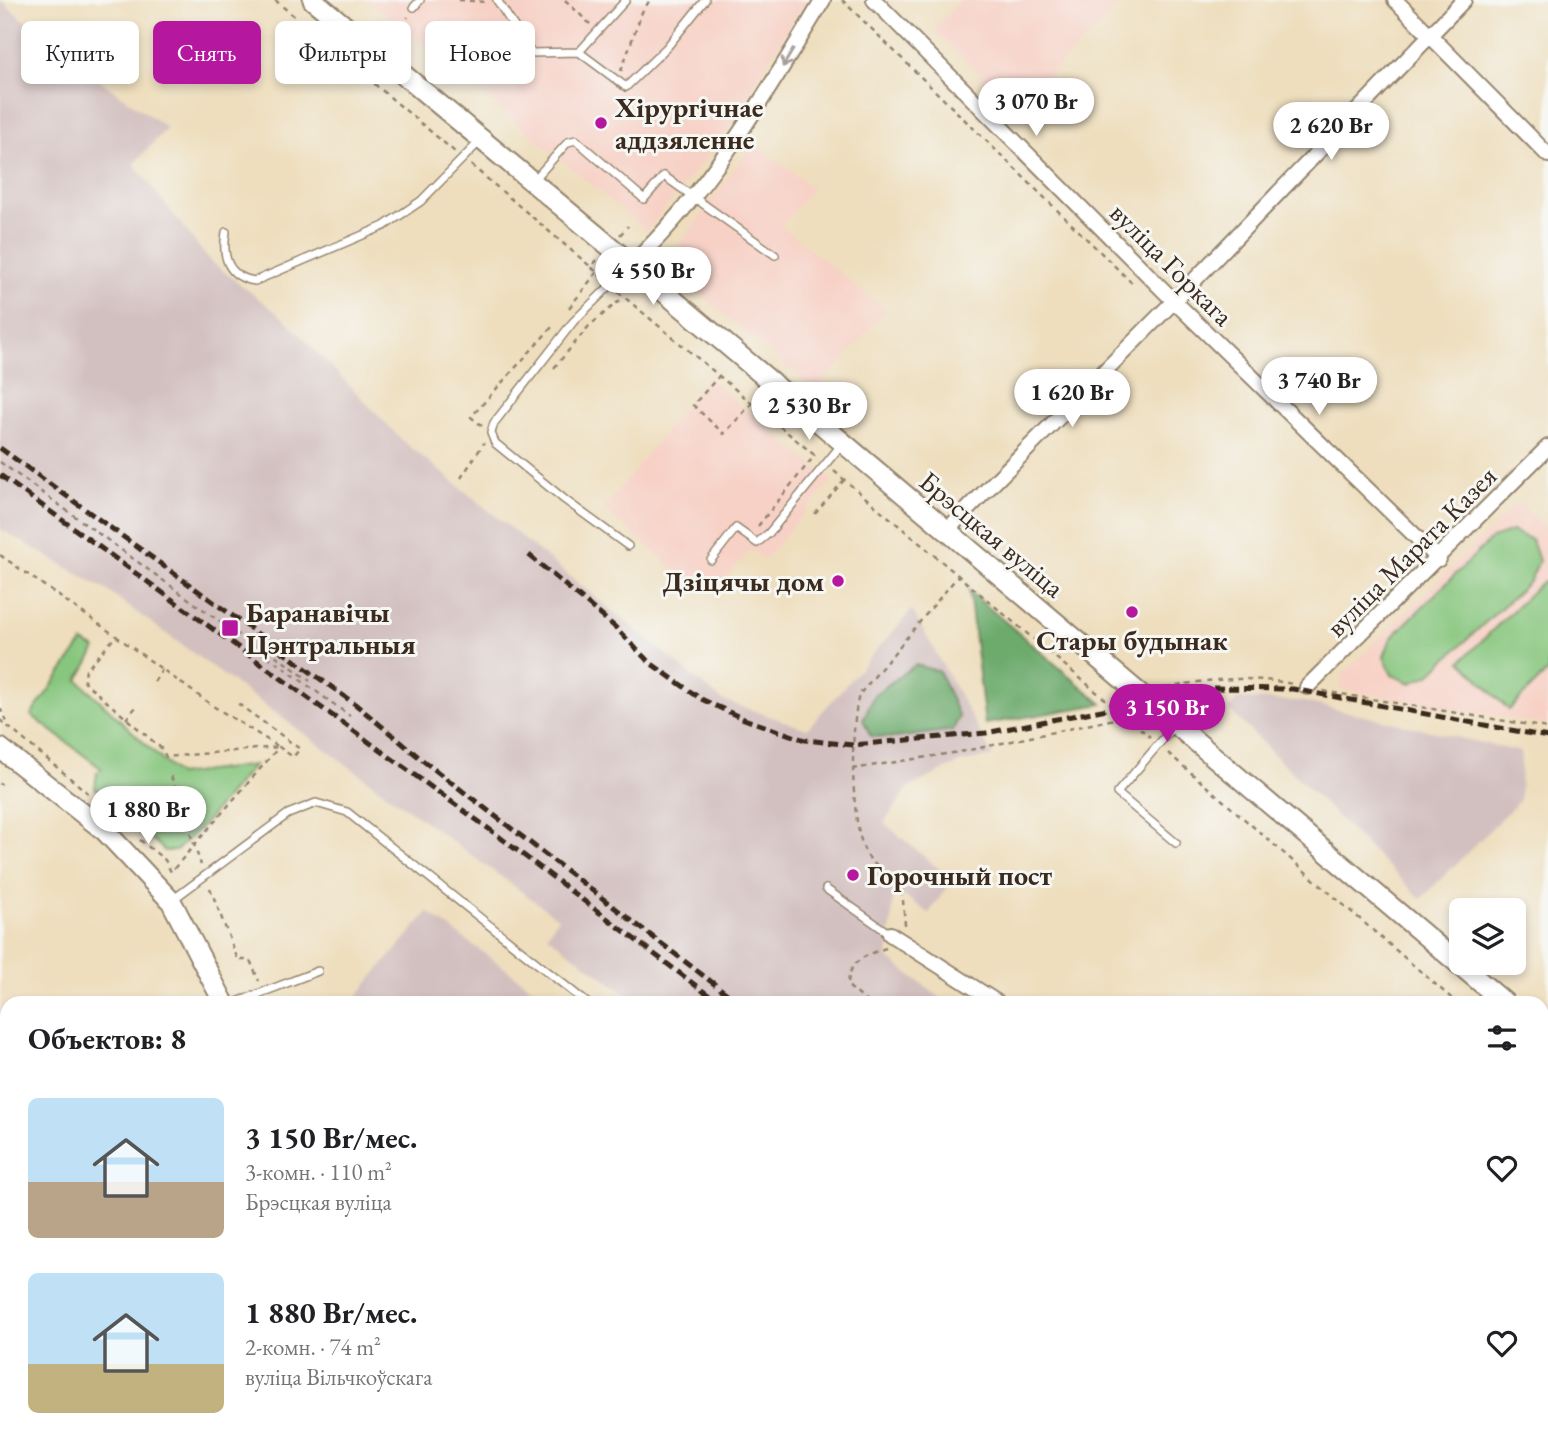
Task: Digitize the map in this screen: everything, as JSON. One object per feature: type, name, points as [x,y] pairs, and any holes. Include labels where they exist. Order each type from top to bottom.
[{"type":"main road","name":"Брэсцкая вуліца","points":[[313,0],[633,263],[842,444],[1497,996]]},
{"type":"main road","points":[[0,748],[105,831],[171,901],[221,996]]},
{"type":"street","points":[[633,263],[664,233],[754,114],[823,0]]},
{"type":"street","name":"вуліца Горкага","points":[[874,0],[1174,301],[1439,559]]},
{"type":"street","points":[[1395,0],[1548,155]]},
{"type":"street","points":[[946,532],[1174,301],[1464,0]]},
{"type":"street","name":"вуліца Марата Казея","points":[[1307,687],[1439,559],[1548,447]]},
{"type":"street","points":[[890,934],[987,996]]},
{"type":"lane","points":[[414,8],[420,0]]},
{"type":"lane","points":[[497,0],[531,53],[579,52],[626,87],[667,47],[705,0]]},
{"type":"lane","points":[[579,52],[626,0]]},
{"type":"lane","points":[[226,232],[222,253],[228,265],[244,279],[255,281],[384,226],[421,201],[465,160],[482,139]]},
{"type":"lane","points":[[533,181],[568,142],[576,139],[644,199],[664,176],[775,255]]},
{"type":"lane","points":[[628,546],[565,500],[495,443],[491,433],[494,423],[573,322],[633,263]]},
{"type":"lane","points":[[711,560],[736,528],[757,543],[769,533],[842,444]]},
{"type":"lane","points":[[1175,725],[1117,793],[1176,843]]},
{"type":"lane","points":[[171,901],[288,814],[316,803],[347,812],[578,996]]},
{"type":"lane","points":[[826,890],[890,934]]},
{"type":"lane","points":[[252,996],[318,971]]},
{"type":"path","points":[[275,0],[1126,716],[1449,996]]},
{"type":"path","points":[[565,0],[597,32]]},
{"type":"path","points":[[617,80],[642,12],[650,0]]},
{"type":"path","points":[[842,0],[1143,293]]},
{"type":"path","points":[[406,21],[414,8]]},
{"type":"path","points":[[591,267],[628,226]]},
{"type":"path","points":[[720,375],[693,405],[724,433],[752,402]]},
{"type":"path","points":[[461,478],[491,433]]},
{"type":"path","points":[[749,537],[815,455]]},
{"type":"path","points":[[0,462],[350,716]]},
{"type":"path","points":[[815,514],[844,480]]},
{"type":"path","points":[[0,555],[293,757],[300,749],[237,703]]},
{"type":"path","points":[[860,996],[848,986],[852,965],[867,954],[906,943],[902,888],[866,854],[852,769],[853,717],[859,695],[958,576]]},
{"type":"path","points":[[116,636],[86,670],[84,682],[162,749],[166,757],[279,747]]},
{"type":"path","points":[[268,656],[271,652],[310,681]]},
{"type":"path","points":[[154,681],[162,669]]},
{"type":"path","points":[[1167,688],[1199,680],[1273,680],[1548,729]]},
{"type":"path","points":[[126,719],[136,707]]},
{"type":"path","points":[[0,708],[9,727]]},
{"type":"path","points":[[852,769],[965,751],[1126,716]]},
{"type":"path","points":[[0,720],[72,778],[95,801]]},
{"type":"path","points":[[132,834],[165,860],[171,872],[279,747]]},
{"type":"path","points":[[171,776],[194,846],[238,960],[250,960],[261,986],[267,990]]},
{"type":"shaded area","points":[[0,0],[25,21],[21,21],[21,84],[105,84],[167,128],[134,164],[209,260],[285,319],[403,441],[722,700],[807,729],[912,610],[993,756],[959,763],[908,788],[884,823],[952,880],[929,913],[894,889],[888,958],[938,996],[629,996],[547,935],[558,918],[106,590],[0,529]]},
{"type":"shaded area","points":[[368,0],[808,0],[792,21],[728,131],[647,231],[469,84],[535,84],[535,21],[425,21],[425,47],[411,36],[411,21],[393,21]]},
{"type":"shaded area","points":[[960,0],[1125,0],[1015,109],[934,30]]},
{"type":"shaded area","points":[[753,143],[813,188],[781,226],[886,310],[816,391],[665,265]]},
{"type":"shaded area","points":[[707,378],[832,480],[764,560],[751,549],[718,587],[710,581],[702,592],[604,509]]},
{"type":"shaded area","points":[[1518,502],[1548,530],[1548,725],[1339,689],[1344,673]]},
{"type":"shaded area","points":[[1238,699],[1300,701],[1521,752],[1520,800],[1421,899],[1228,709]]},
{"type":"shaded area","points":[[428,912],[539,993],[543,989],[552,996],[357,996]]},
{"type":"green space","points":[[1512,531],[1532,540],[1539,561],[1530,581],[1429,675],[1411,683],[1392,675],[1384,657],[1391,638],[1492,538]]},
{"type":"green space","points":[[1543,581],[1548,586],[1548,671],[1509,710],[1461,661]]},
{"type":"green space","points":[[969,591],[1102,704],[985,724]]},
{"type":"green space","points":[[83,642],[96,649],[78,680],[178,775],[254,765],[202,826],[176,851],[165,851],[95,788],[97,772],[102,769],[31,715]]},
{"type":"green space","points":[[915,665],[939,671],[959,717],[953,730],[895,738],[871,736],[863,720],[874,695]]},
{"type":"railway","points":[[0,448],[355,704],[426,763],[730,996]]},
{"type":"railway","points":[[0,475],[485,826],[710,996]]},
{"type":"railway","points":[[529,555],[615,627],[649,662],[701,699],[744,719],[805,740],[853,745],[986,733],[1213,688],[1293,689],[1548,737]]},
{"type":"place","name":"Хірургічнае аддзяленне","points":[[601,123]]},
{"type":"place","name":"Дзіцячы дом","points":[[838,581]]},
{"type":"place","name":"Стары будынак","points":[[1132,612]]},
{"type":"place","name":"Баранавічы Цэнтральныя","points":[[230,628]]},
{"type":"place","name":"Горочный пост","points":[[853,875]]}]
